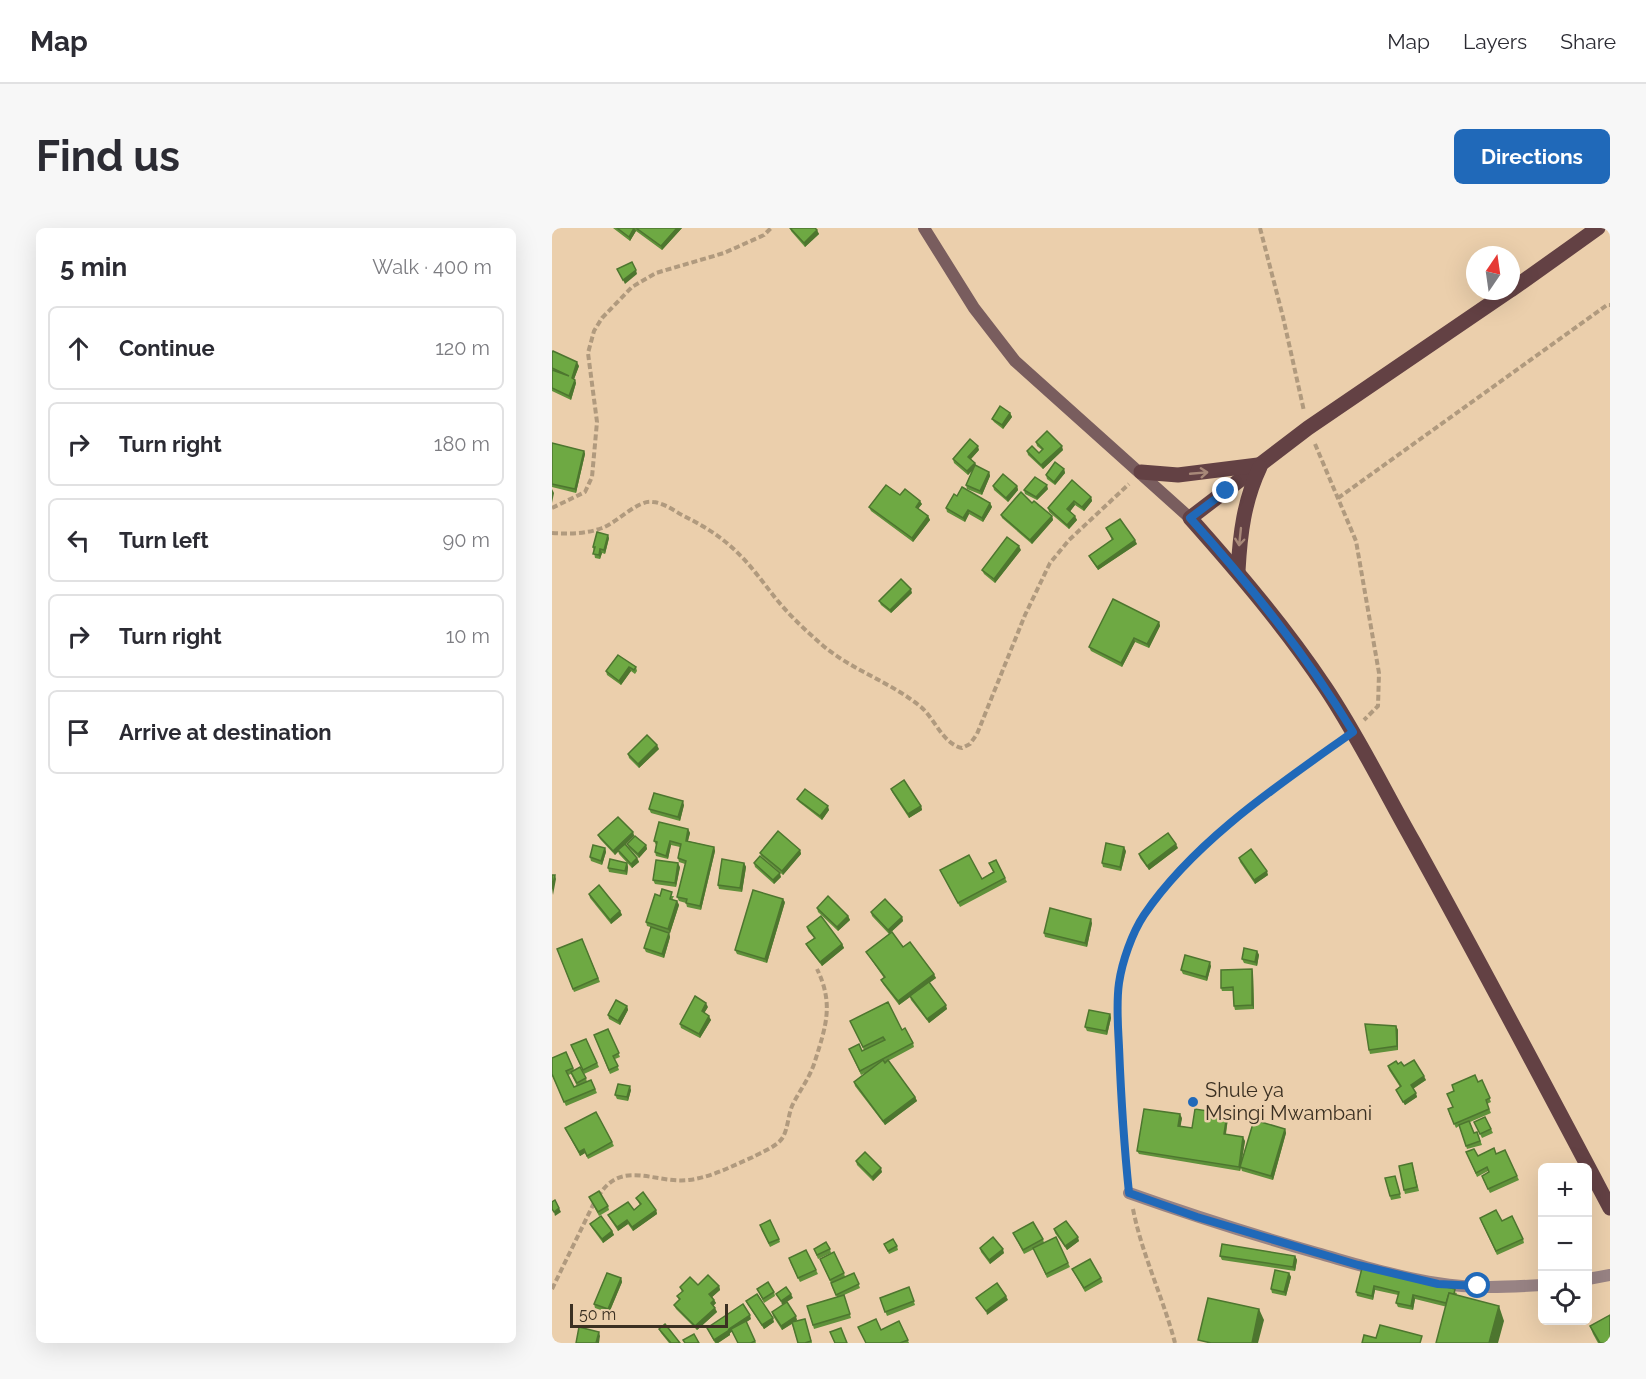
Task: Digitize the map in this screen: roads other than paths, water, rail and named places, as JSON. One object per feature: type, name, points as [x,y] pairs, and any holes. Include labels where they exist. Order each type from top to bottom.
[{"type":"main road","points":[[1520,283],[1598,228]]},
{"type":"main road","points":[[1495,300],[1308,428],[1190,518],[1238,571],[1326,688],[1353,732],[1462,930],[1610,1208]]},
{"type":"main road","points":[[1141,472],[1178,475],[1261,464]]},
{"type":"main road","points":[[1238,571],[1240,532],[1244,513],[1249,491],[1261,464]]},
{"type":"street","points":[[924,228],[974,308],[1015,361],[1190,518]]},
{"type":"street","points":[[1129,1193],[1197,1217],[1286,1244],[1358,1265],[1438,1284],[1498,1288],[1538,1284]]},
{"type":"street","points":[[1592,1278],[1610,1275]]},
{"type":"place","name":"Shule ya Msingi Mwambani","points":[[1193,1102]]}]
